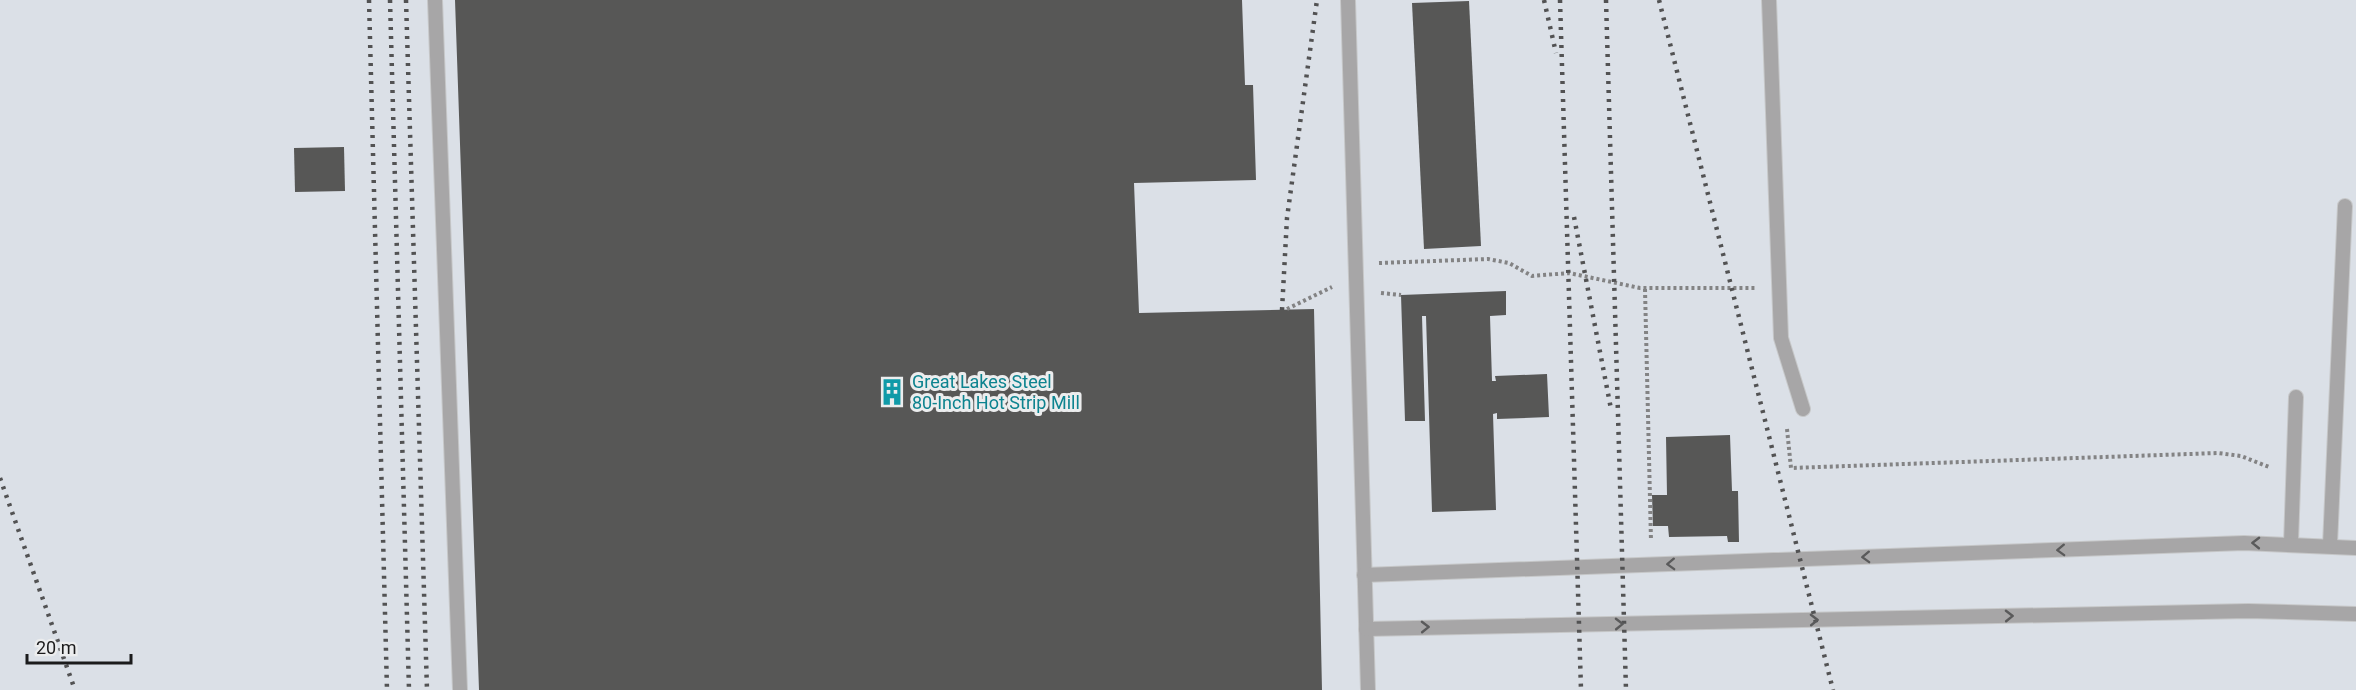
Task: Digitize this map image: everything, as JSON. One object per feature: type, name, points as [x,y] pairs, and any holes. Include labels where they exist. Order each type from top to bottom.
[{"type":"lane","points":[[435,0],[460,690]]},
{"type":"lane","points":[[1348,0],[1368,690]]},
{"type":"lane","points":[[1769,0],[1781,338],[1803,410]]},
{"type":"lane","points":[[2330,545],[2345,206]]},
{"type":"lane","points":[[2291,543],[2296,397]]},
{"type":"lane","points":[[1364,575],[2244,543],[2291,543],[2356,548]]},
{"type":"lane","points":[[1366,629],[2248,610],[2356,614]]},
{"type":"path","points":[[1645,289],[1651,541],[1662,541]]},
{"type":"shaded area","points":[[0,0],[2356,0],[2356,690],[0,690]]},
{"type":"building","name":"Great Lakes Steel 80-Inch Hot Strip Mill","points":[[455,0],[1242,0],[1245,85],[1253,85],[1256,180],[1134,183],[1139,313],[1314,309],[1322,690],[479,690]]},
{"type":"building","points":[[1469,1],[1481,246],[1424,249],[1412,3]]},
{"type":"building","points":[[344,147],[345,191],[295,192],[294,148]]},
{"type":"building","points":[[1506,291],[1506,315],[1490,316],[1492,381],[1496,381],[1495,376],[1547,374],[1549,417],[1497,419],[1497,413],[1493,414],[1496,510],[1432,512],[1426,316],[1422,316],[1425,421],[1405,421],[1401,295]]},
{"type":"building","points":[[1730,435],[1732,491],[1738,491],[1739,542],[1728,542],[1727,536],[1669,537],[1668,526],[1653,526],[1652,495],[1667,495],[1666,437]]},
{"type":"railway","points":[[369,0],[387,690]]},
{"type":"railway","points":[[390,0],[409,690]]},
{"type":"railway","points":[[406,0],[427,690]]},
{"type":"railway","points":[[1282,310],[1287,218],[1317,0]]},
{"type":"railway","points":[[1544,0],[1556,53]]},
{"type":"railway","points":[[1560,0],[1581,690]]},
{"type":"railway","points":[[1606,0],[1626,690]]},
{"type":"railway","points":[[1659,0],[1833,690]]},
{"type":"railway","points":[[1574,217],[1611,409]]},
{"type":"railway","points":[[0,478],[75,690]]},
{"type":"place","name":"Great Lakes Steel 80-Inch Hot Strip Mill","points":[[892,392]]}]
